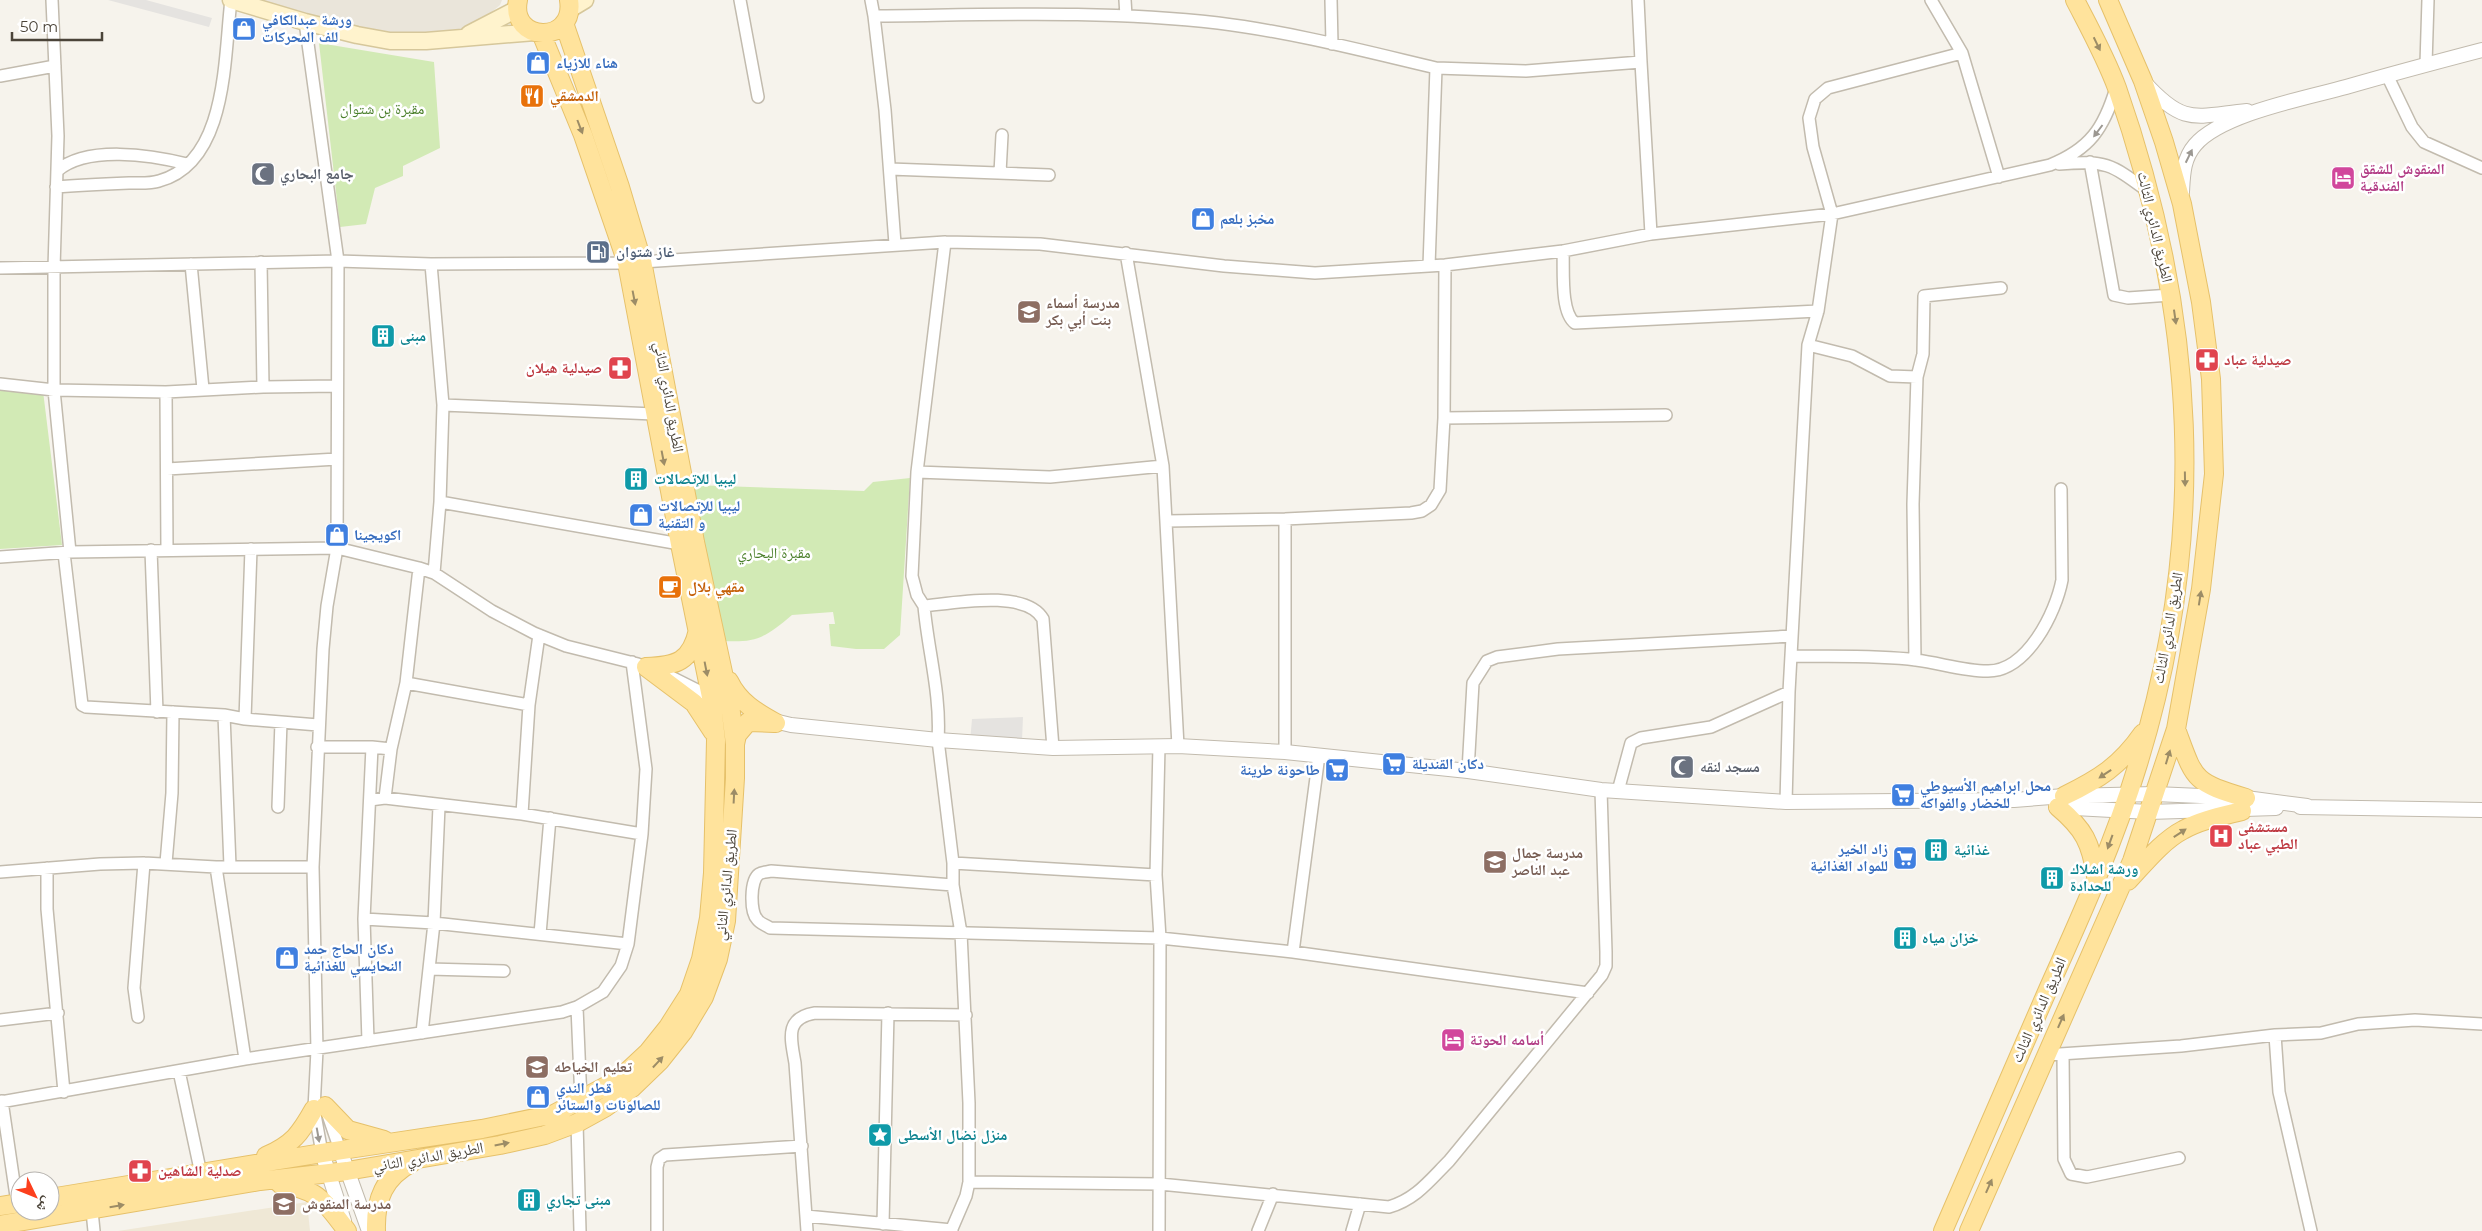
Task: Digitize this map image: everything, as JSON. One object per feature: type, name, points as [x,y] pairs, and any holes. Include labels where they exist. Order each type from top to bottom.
[{"type":"main road","points":[[231,0],[305,22],[390,41],[426,41],[553,32],[572,8]]},
{"type":"main road","name":"الطريق الدائري الثالث","points":[[1943,1231],[2096,877],[2125,802],[2150,725],[2166,655],[2185,499],[2183,407],[2179,348],[2171,295],[2149,192],[2116,86],[2075,0]]},
{"type":"main road","name":"الطريق الدائري الثالث","points":[[1969,1231],[2054,1054],[2120,891],[2155,794],[2176,729],[2201,589],[2214,474],[2211,379],[2201,302],[2182,204],[2164,142],[2142,81],[2108,0]]},
{"type":"main road","points":[[462,37],[517,4],[521,21],[538,33]]},
{"type":"main road","name":"الطريق الدائري الثاني","points":[[5,1227],[260,1181],[347,1171],[500,1145],[545,1135],[577,1123],[606,1107],[632,1088],[660,1061],[683,1032],[704,997],[718,959],[726,921],[732,840],[735,744],[730,705],[634,262],[620,187],[572,8]]},
{"type":"main road","name":"الطريق الدائري الثاني","points":[[60,1196],[521,1122],[554,1114],[619,1079],[648,1052],[668,1027],[688,994],[701,959],[709,918],[716,802],[716,740],[711,697],[654,414],[634,262],[583,135],[538,33]]},
{"type":"main road","points":[[639,664],[671,665],[681,661],[695,643],[698,630]]},
{"type":"main road","points":[[720,663],[740,698],[754,710],[776,723]]},
{"type":"main road","points":[[639,664],[694,704],[707,721],[716,740]]},
{"type":"main road","points":[[735,744],[737,735],[748,722],[776,723]]},
{"type":"main road","points":[[2096,877],[2093,851],[2088,839],[2061,802],[2115,767],[2150,725]]},
{"type":"main road","points":[[2176,729],[2190,766],[2197,778],[2210,788],[2244,805]]},
{"type":"main road","points":[[2120,891],[2143,865],[2181,831],[2244,805]]},
{"type":"main road","points":[[245,1166],[286,1147],[302,1130],[319,1107],[348,1130],[395,1142]]},
{"type":"main road","points":[[376,1231],[376,1214],[387,1182],[399,1170],[423,1158]]},
{"type":"main road","points":[[260,1181],[308,1190],[321,1198],[347,1231]]},
{"type":"street","points":[[52,0],[58,136],[54,268],[54,390],[82,705],[86,707],[224,715],[245,719],[318,725]]},
{"type":"street","points":[[56,187],[158,182],[187,164],[203,147],[216,120],[231,0]]},
{"type":"street","points":[[740,0],[758,97]]},
{"type":"street","points":[[871,0],[890,169],[895,244]]},
{"type":"street","points":[[1125,0],[1126,16]]},
{"type":"street","points":[[1332,0],[1332,44]]},
{"type":"street","points":[[1638,0],[1651,234]]},
{"type":"street","points":[[1931,0],[1962,53],[2000,177]]},
{"type":"street","points":[[2426,64],[2428,0]]},
{"type":"street","points":[[874,16],[1126,16],[1219,23],[1332,44],[1436,68],[1526,71],[1641,62]]},
{"type":"street","points":[[305,22],[338,260],[337,548],[327,606],[318,725],[313,867],[316,1082],[322,1153],[327,1174],[347,1231]]},
{"type":"street","points":[[2142,81],[2162,102],[2185,114],[2210,117],[2262,109],[2482,50]]},
{"type":"street","points":[[1786,802],[1789,692],[1808,345],[1818,312],[1832,214],[1813,148],[1809,118],[1815,99],[1828,88],[1962,53]]},
{"type":"street","points":[[0,76],[55,66]]},
{"type":"street","points":[[1429,266],[1436,68]]},
{"type":"street","points":[[2386,76],[2412,127],[2424,142],[2482,168]]},
{"type":"street","points":[[2050,165],[2081,149],[2093,137],[2109,110],[2116,86]]},
{"type":"street","points":[[2182,204],[2183,170],[2189,154],[2195,145],[2204,137],[2224,126],[2262,109]]},
{"type":"street","points":[[1000,173],[1002,135]]},
{"type":"street","points":[[56,171],[84,157],[161,158],[187,164]]},
{"type":"street","points":[[2090,162],[2114,295],[2128,298],[2171,295]]},
{"type":"street","points":[[0,268],[338,260],[431,264],[634,262],[945,242],[1040,244],[1224,266],[1296,272],[1445,265],[1563,251],[1651,234],[1832,214],[2050,165],[2102,163],[2114,168],[2149,192]]},
{"type":"street","points":[[890,169],[1049,175]]},
{"type":"street","points":[[806,1216],[951,1231],[969,1182],[969,1103],[961,934],[953,884],[953,863],[938,740],[940,714],[938,691],[924,606],[916,595],[912,576],[917,472],[945,242]]},
{"type":"street","points":[[1563,251],[1565,309],[1570,319],[1575,323],[1818,312]]},
{"type":"street","points":[[1126,253],[1162,466],[1167,521],[1178,746]]},
{"type":"street","points":[[261,262],[263,387]]},
{"type":"street","points":[[192,264],[203,389]]},
{"type":"street","points":[[431,264],[443,404],[440,502],[434,573]]},
{"type":"street","points":[[1167,521],[1285,519],[1411,513],[1431,505],[1440,490],[1444,418],[1445,265]]},
{"type":"street","points":[[1915,660],[1913,504],[1917,378],[1923,354],[1924,296],[2002,288]]},
{"type":"street","points":[[1808,345],[1845,353],[1890,376],[1917,378]]},
{"type":"street","points":[[0,384],[54,390],[166,392],[203,389],[337,386]]},
{"type":"street","points":[[166,392],[167,550]]},
{"type":"street","points":[[443,404],[654,414]]},
{"type":"street","points":[[1444,418],[1666,415]]},
{"type":"street","points":[[167,469],[337,459]]},
{"type":"street","points":[[917,472],[1050,477],[1162,466]]},
{"type":"street","points":[[1791,656],[1915,660],[1989,671],[2006,666],[2034,643],[2042,633],[2054,607],[2062,580],[2060,489]]},
{"type":"street","points":[[440,502],[680,544]]},
{"type":"street","points":[[1285,519],[1285,752]]},
{"type":"street","points":[[0,557],[67,552],[337,548],[434,573],[492,611],[539,635],[566,646],[639,664],[711,697],[776,723],[938,740],[1053,748],[1178,746],[1319,754],[1468,771],[1601,790],[1786,802],[2014,800],[2125,802],[2155,794],[2244,805]]},
{"type":"street","points":[[245,719],[251,549]]},
{"type":"street","points":[[151,550],[157,712]]},
{"type":"street","points":[[385,798],[391,749],[406,684],[419,568]]},
{"type":"street","points":[[924,606],[976,600],[1015,602],[1031,606],[1040,613],[1043,619],[1053,748]]},
{"type":"street","points":[[522,814],[529,704],[539,635]]},
{"type":"street","points":[[1468,771],[1473,683],[1479,671],[1492,659],[1558,649],[1792,636]]},
{"type":"street","points":[[10,1185],[1,1101],[64,1092],[245,1059],[317,1050],[562,1012],[577,1007],[603,992],[621,966],[628,944],[642,834],[646,769],[639,664]]},
{"type":"street","points":[[406,684],[529,704]]},
{"type":"street","points":[[1618,791],[1631,743],[1712,727],[1789,692]]},
{"type":"street","points":[[166,863],[172,792],[173,712]]},
{"type":"street","points":[[224,715],[230,866]]},
{"type":"street","points":[[278,807],[281,722]]},
{"type":"street","points":[[1158,1231],[1160,1184],[1160,938],[1156,875],[1159,746]]},
{"type":"street","points":[[318,747],[391,749]]},
{"type":"street","points":[[368,1041],[364,919],[372,747]]},
{"type":"street","points":[[1293,952],[1319,754]]},
{"type":"street","points":[[969,1182],[1160,1184],[1360,1204],[1389,1206],[1406,1202],[1424,1187],[1449,1161],[1598,981],[1606,966],[1601,790]]},
{"type":"street","points":[[370,800],[385,798],[439,806],[522,814],[642,834]]},
{"type":"street","points":[[2125,802],[2149,812],[2244,805],[2482,810]]},
{"type":"street","points":[[422,1033],[434,923],[439,806]]},
{"type":"street","points":[[540,934],[550,818]]},
{"type":"street","points":[[138,1017],[134,988],[144,863]]},
{"type":"street","points":[[0,872],[144,863],[216,867],[313,867]]},
{"type":"street","points":[[953,863],[1156,875]]},
{"type":"street","points":[[216,867],[245,1059]]},
{"type":"street","points":[[47,868],[47,909],[64,1092]]},
{"type":"street","points":[[953,884],[771,871],[760,874],[755,878],[752,888],[754,915],[758,921],[770,928],[1160,938],[1293,952],[1588,993]]},
{"type":"street","points":[[364,919],[434,923],[628,944]]},
{"type":"street","points":[[428,970],[504,972]]},
{"type":"street","points":[[577,1007],[581,1101]]},
{"type":"street","points":[[0,1020],[58,1012]]},
{"type":"street","points":[[807,1231],[802,1146],[791,1037],[791,1029],[794,1023],[806,1014],[815,1013],[966,1015]]},
{"type":"street","points":[[883,1224],[888,1013]]},
{"type":"street","points":[[2179,1158],[2087,1177],[2071,1174],[2064,1159],[2054,1054],[2181,1046],[2275,1035],[2321,1032],[2358,1024],[2415,1020],[2482,1024]]},
{"type":"street","points":[[2275,1035],[2279,1092],[2311,1231]]},
{"type":"street","points":[[179,1071],[201,1174]]},
{"type":"street","points":[[319,1107],[340,1150],[368,1231]]},
{"type":"street","points":[[577,1123],[580,1231]]},
{"type":"street","points":[[657,1231],[657,1167],[659,1159],[664,1155],[802,1146]]},
{"type":"street","points":[[1258,1231],[1273,1194]]},
{"type":"street","points":[[1352,1231],[1360,1204]]},
{"type":"street","points":[[92,1211],[94,1231]]},
{"type":"shaded area","points":[[108,0],[146,0],[212,18],[209,27]]},
{"type":"shaded area","points":[[235,0],[502,0],[500,5],[462,37],[407,42]]},
{"type":"shaded area","points":[[1023,717],[1022,740],[970,742],[972,719]]},
{"type":"shaded area","points":[[307,1202],[310,1231],[118,1231]]},
{"type":"green space","name":"مقبرة بن شتوان","points":[[319,43],[434,62],[440,148],[403,166],[403,176],[375,188],[366,224],[340,227]]},
{"type":"green space","points":[[0,388],[43,391],[62,545],[0,549]]},
{"type":"green space","name":"مقبرة البحاري","points":[[910,478],[900,635],[884,649],[856,649],[831,646],[829,624],[835,624],[833,612],[792,615],[775,629],[760,637],[744,641],[723,641],[693,485],[864,491],[873,482]]},
{"type":"place","name":"ورشة عبدالكافي للف المحركات","points":[[244,29]]},
{"type":"place","name":"هناء للازياء","points":[[538,63]]},
{"type":"place","name":"الدمشقي","points":[[532,96]]},
{"type":"place","name":"جامع البحاري","points":[[263,174]]},
{"type":"place","name":"المنقوش للشقق الفندقية","points":[[2343,178]]},
{"type":"place","name":"مخبز بلعم","points":[[1203,219]]},
{"type":"place","name":"غاز شتوان","points":[[598,252]]},
{"type":"place","name":"مدرسة أسماء بنت أبي بكر","points":[[1029,312]]},
{"type":"place","name":"مبنى","points":[[383,336]]},
{"type":"place","name":"صيدلية عباد","points":[[2207,360]]},
{"type":"place","name":"صيدلية هيلان","points":[[620,368]]},
{"type":"place","name":"ليبيا للإتصالات","points":[[636,479]]},
{"type":"place","name":"ليبيا للإتصالات و التقنية","points":[[641,515]]},
{"type":"place","name":"اكويجينا","points":[[337,535]]},
{"type":"place","name":"مقهي بلال","points":[[670,587]]},
{"type":"place","name":"دكان القنديلة","points":[[1394,764]]},
{"type":"place","name":"مسجد لنقه","points":[[1682,767]]},
{"type":"place","name":"طاحونة طرينة","points":[[1337,770]]},
{"type":"place","name":"محل ابراهيم الأسيوطي للخضار والفواكه","points":[[1903,795]]},
{"type":"place","name":"مستشفى الطبي عباد","points":[[2221,836]]},
{"type":"place","name":"غذائية","points":[[1936,850]]},
{"type":"place","name":"زاد الخير للمواد الغذائية","points":[[1905,858]]},
{"type":"place","name":"مدرسة جمال عبد الناصر","points":[[1495,862]]},
{"type":"place","name":"ورشة اشلاك للحدادة","points":[[2052,878]]},
{"type":"place","name":"خزان مياه","points":[[1905,938]]},
{"type":"place","name":"دكان الحاج حمد النحايسي للغذائية","points":[[287,958]]},
{"type":"place","name":"أسامه الحوتة","points":[[1453,1040]]},
{"type":"place","name":"تعليم الخياطه","points":[[537,1067]]},
{"type":"place","name":"قطر الندي للصالونات والستائر","points":[[538,1097]]},
{"type":"place","name":"منزل نضال الأسطى","points":[[880,1135]]},
{"type":"place","name":"صدلية الشاهين","points":[[140,1171]]},
{"type":"place","name":"مبنى تجاري","points":[[529,1200]]},
{"type":"place","name":"مدرسة المنقوش","points":[[284,1204]]}]
